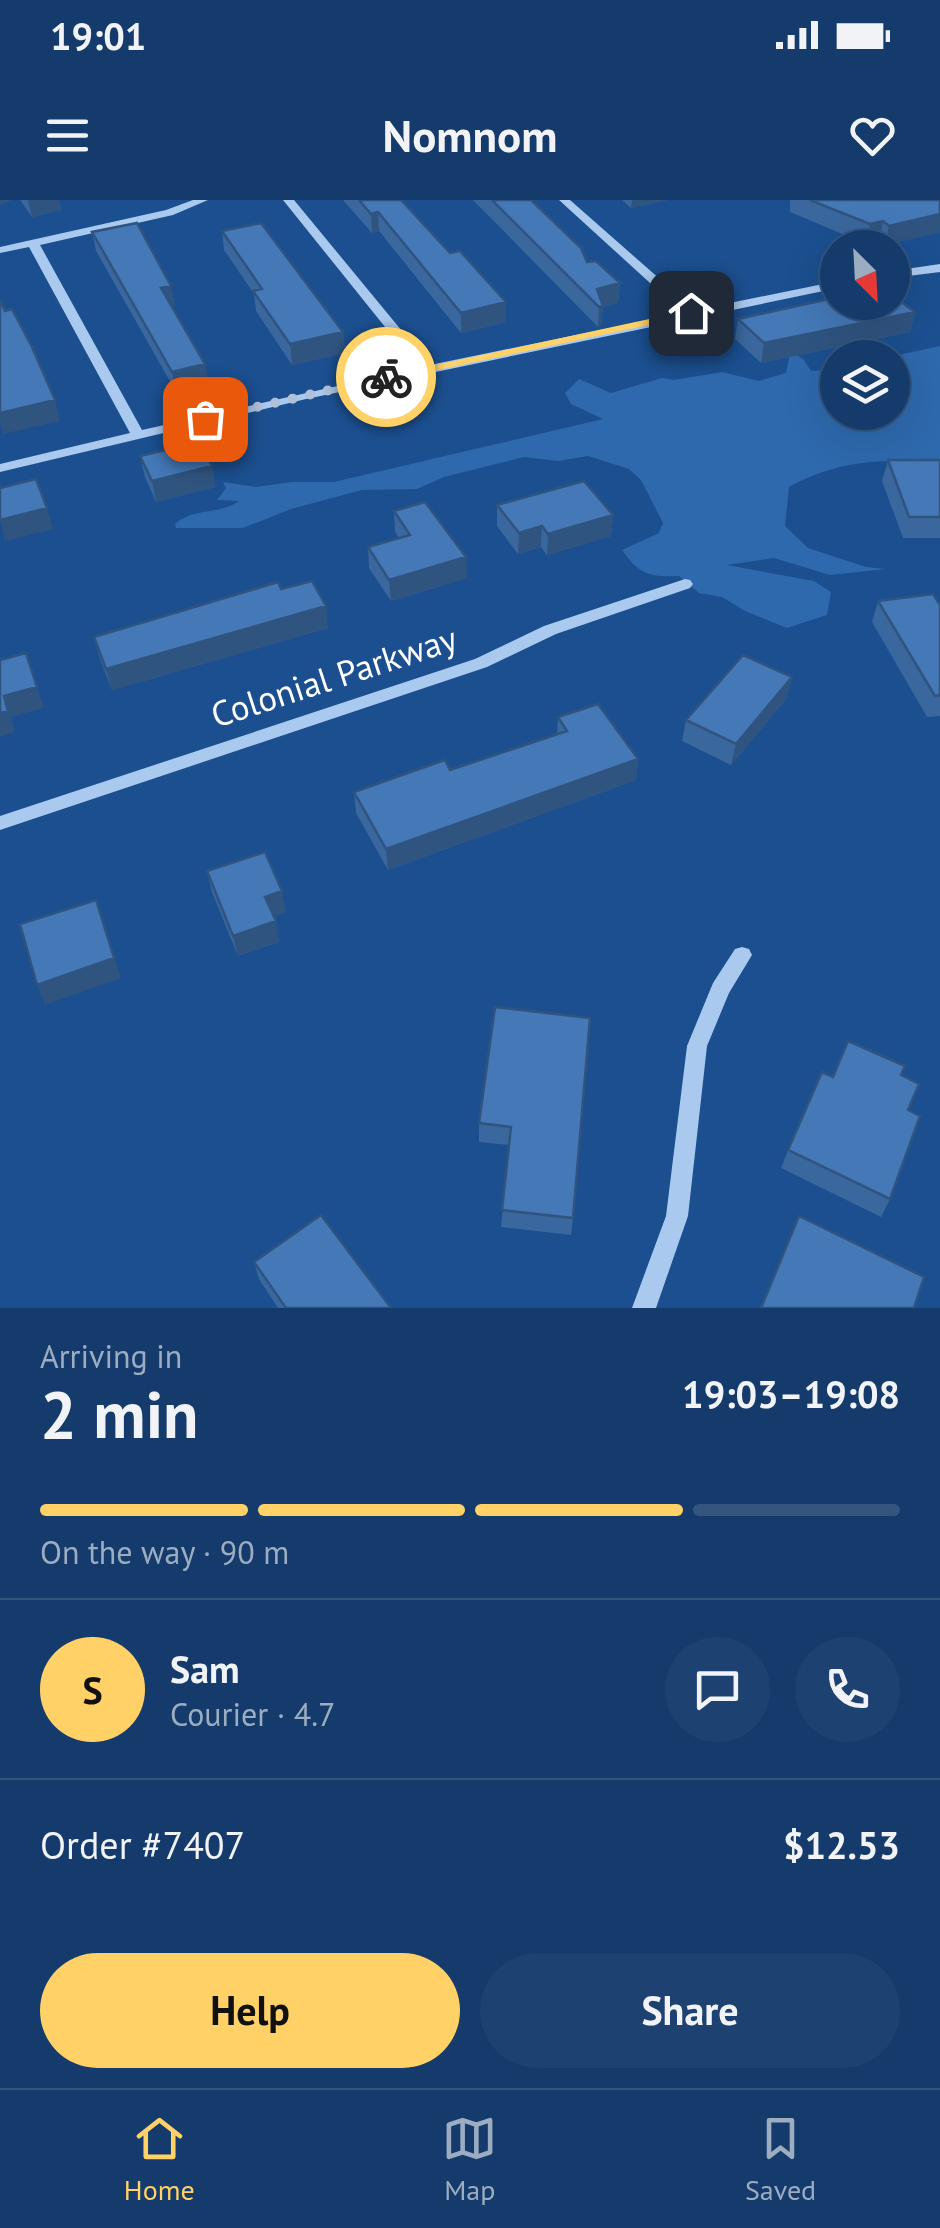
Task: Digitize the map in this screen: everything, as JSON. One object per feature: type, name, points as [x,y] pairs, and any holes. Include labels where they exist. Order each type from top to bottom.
[{"type":"street","points":[[152,200],[169,212]]},
{"type":"street","points":[[0,250],[169,212],[203,200]]},
{"type":"street","points":[[288,200],[426,369]]},
{"type":"street","points":[[564,200],[691,313]]},
{"type":"street","points":[[33,243],[138,435]]},
{"type":"street","points":[[910,272],[940,268]]},
{"type":"street","points":[[0,468],[426,369],[820,288]]},
{"type":"street","name":"Colonial Parkway","points":[[0,822],[482,663],[550,630],[685,584]]},
{"type":"street","points":[[644,1308],[677,1216],[697,1046],[720,989],[742,955]]},
{"type":"shaded area","points":[[940,346],[940,468],[902,462],[862,463],[824,472],[789,487],[785,526],[808,548],[866,567],[886,569],[830,575],[774,558],[727,565],[814,581],[831,592],[827,615],[787,628],[722,597],[699,593],[679,576],[653,575],[634,565],[622,550],[659,533],[663,523],[641,480],[629,469],[588,456],[558,461],[524,457],[444,477],[417,489],[362,490],[291,509],[243,528],[176,528],[175,524],[190,515],[239,501],[217,500],[226,488],[223,482],[256,487],[334,482],[603,419],[571,404],[565,393],[579,379],[611,393],[662,378],[674,380],[722,372],[759,381],[786,373],[790,353],[787,348],[804,360],[811,371],[820,370],[820,430],[910,430],[910,352]]},
{"type":"building","points":[[359,200],[401,200],[450,253],[460,251],[506,302],[461,313],[378,212],[371,214]]},
{"type":"building","points":[[492,200],[531,200],[581,248],[587,262],[596,261],[620,283],[597,289],[603,306],[599,307]]},
{"type":"building","points":[[810,200],[940,200],[940,214],[889,226],[883,221],[870,224]]},
{"type":"building","points":[[137,223],[171,286],[161,288],[205,364],[172,372],[92,232]]},
{"type":"building","points":[[261,223],[343,332],[290,344],[253,291],[262,289],[222,231]]},
{"type":"building","points":[[0,300],[5,311],[12,309],[55,400],[0,413]]},
{"type":"building","points":[[820,301],[820,320],[876,320],[764,343],[738,319]]},
{"type":"building","points":[[199,442],[212,466],[152,481],[140,456]]},
{"type":"building","points":[[888,460],[940,460],[940,517],[909,517]]},
{"type":"building","points":[[36,479],[47,508],[0,520],[0,488]]},
{"type":"building","points":[[584,481],[613,515],[548,534],[542,526],[519,533],[497,505]]},
{"type":"building","points":[[425,502],[466,557],[389,580],[368,547],[410,535],[394,511]]},
{"type":"building","points":[[312,581],[326,606],[106,669],[94,637],[278,582],[281,589]]},
{"type":"building","points":[[933,594],[940,605],[940,695],[935,696],[878,601]]},
{"type":"building","points":[[26,653],[37,687],[4,696],[8,711],[0,713],[0,660]]},
{"type":"building","points":[[743,655],[792,677],[736,744],[686,720]]},
{"type":"building","points":[[598,704],[638,759],[386,849],[354,792],[445,760],[450,770],[567,731],[558,717]]},
{"type":"building","points":[[265,852],[282,891],[265,897],[276,921],[233,936],[207,871]]},
{"type":"building","points":[[96,900],[114,958],[37,985],[20,924]]},
{"type":"building","points":[[495,1007],[590,1018],[573,1218],[502,1210],[511,1127],[479,1123]]},
{"type":"building","points":[[848,1041],[905,1066],[901,1075],[919,1084],[908,1110],[920,1116],[890,1199],[788,1150],[822,1072],[833,1077]]},
{"type":"building","points":[[321,1215],[391,1308],[286,1308],[254,1262]]},
{"type":"building","points":[[799,1216],[924,1277],[914,1308],[761,1308]]},
{"type":"way so far","points":[[205,419],[386,377]]},
{"type":"route","points":[[386,377],[691,313]]}]
